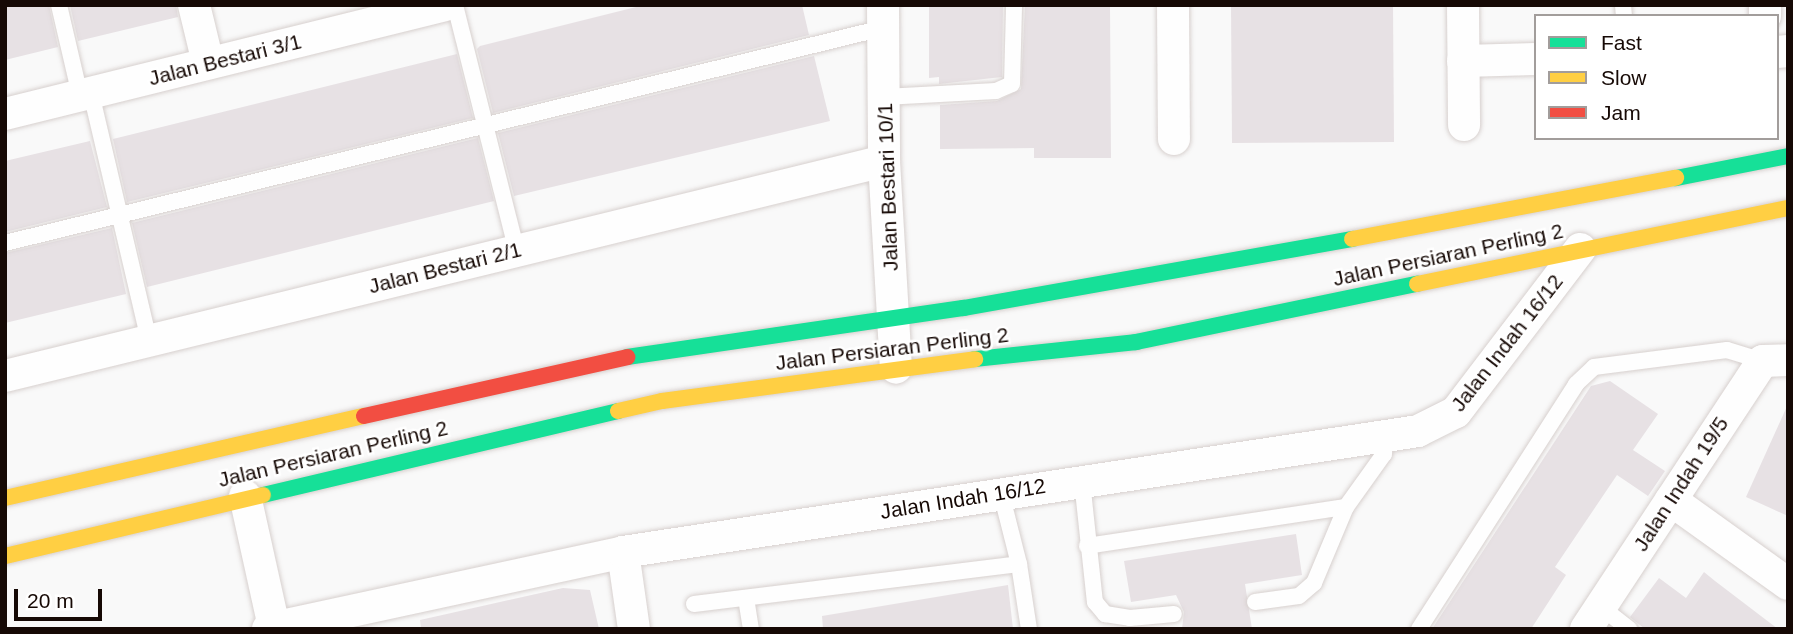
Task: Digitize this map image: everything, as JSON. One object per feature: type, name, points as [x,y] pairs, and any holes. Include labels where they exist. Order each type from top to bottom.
[{"type":"main road","name":"Jalan Persiaran Perling 2","points":[[5,498],[617,359],[894,317],[1530,207],[1788,156]]},
{"type":"main road","name":"Jalan Persiaran Perling 2","points":[[5,556],[245,496],[662,401],[896,368],[1136,342],[1788,208]]},
{"type":"street","points":[[194,5],[208,63]]},
{"type":"street","name":"Jalan Bestari 3/1","points":[[5,114],[208,63],[365,15],[444,5]]},
{"type":"street","points":[[1173,5],[1174,139]]},
{"type":"street","points":[[1463,5],[1464,125]]},
{"type":"street","name":"Jalan Bestari 10/1","points":[[883,17],[884,161],[896,368]]},
{"type":"street","points":[[1463,61],[1534,59]]},
{"type":"street","name":"Jalan Bestari 2/1","points":[[5,376],[884,161]]},
{"type":"street","name":"Jalan Indah 16/12","points":[[271,628],[623,552],[1429,427],[1456,412],[1580,249]]},
{"type":"street","name":"Jalan Indah 19/5","points":[[1594,618],[1671,500],[1775,360]]},
{"type":"street","points":[[245,496],[271,628]]},
{"type":"street","points":[[1671,500],[1788,584]]},
{"type":"street","points":[[623,552],[634,629]]},
{"type":"lane","points":[[59,5],[119,214],[149,341]]},
{"type":"lane","points":[[454,5],[517,251]]},
{"type":"lane","points":[[884,97],[996,91],[1012,84],[1014,5]]},
{"type":"lane","points":[[5,243],[486,128],[883,17]]},
{"type":"lane","points":[[1419,629],[1576,384],[1594,367],[1727,350],[1775,360]]},
{"type":"lane","points":[[1255,602],[1299,596],[1314,583],[1346,507],[1384,454],[1385,435]]},
{"type":"lane","points":[[1082,481],[1095,602],[1105,614],[1130,618],[1174,614]]},
{"type":"lane","points":[[1002,494],[1029,629]]},
{"type":"lane","points":[[1087,546],[1346,507]]},
{"type":"lane","points":[[694,604],[1018,564]]},
{"type":"lane","points":[[746,598],[751,629]]},
{"type":"lane","points":[[1594,618],[1629,629]]},
{"type":"building","points":[[5,5],[49,5],[58,47],[5,60]]},
{"type":"building","points":[[70,5],[176,5],[178,17],[78,41]]},
{"type":"building","points":[[644,5],[802,5],[809,35],[493,113],[477,49],[480,46]]},
{"type":"building","points":[[929,5],[1003,5],[1002,77],[939,84],[939,77],[929,78]]},
{"type":"building","points":[[1025,5],[1110,5],[1111,158],[1034,158],[1034,148],[940,149],[940,105],[997,101],[1021,89]]},
{"type":"building","points":[[1231,5],[1393,5],[1394,142],[1232,143]]},
{"type":"building","points":[[457,54],[473,118],[127,202],[113,139]]},
{"type":"building","points":[[814,56],[830,121],[514,196],[498,133]]},
{"type":"building","points":[[478,138],[494,201],[147,287],[132,223]]},
{"type":"building","points":[[90,141],[107,207],[5,232],[5,161]]},
{"type":"building","points":[[112,228],[126,294],[5,323],[5,253]]},
{"type":"building","points":[[1610,381],[1658,414],[1633,450],[1665,471],[1648,496],[1617,475],[1555,567],[1566,575],[1531,629],[1432,629],[1591,386]]},
{"type":"building","points":[[1788,404],[1788,516],[1746,497]]},
{"type":"building","points":[[1296,534],[1302,575],[1245,584],[1252,629],[1182,629],[1184,612],[1176,595],[1131,602],[1124,561]]},
{"type":"building","points":[[1704,572],[1778,629],[1645,629],[1630,617],[1659,578],[1686,598]]},
{"type":"building","points":[[1008,585],[1013,629],[823,629],[822,616]]},
{"type":"building","points":[[563,588],[590,590],[599,629],[421,629],[420,620]]},
{"type":"traffic: fast","points":[[1676,178],[1788,156]]},
{"type":"traffic: fast","points":[[627,357],[964,308],[1352,239]]},
{"type":"traffic: fast","points":[[975,359],[1136,342],[1417,284]]},
{"type":"traffic: fast","points":[[263,495],[618,411]]},
{"type":"traffic: slow","points":[[1352,239],[1676,178]]},
{"type":"traffic: slow","points":[[1417,284],[1788,208]]},
{"type":"traffic: slow","points":[[618,411],[662,401],[975,359]]},
{"type":"traffic: slow","points":[[5,498],[364,416]]},
{"type":"traffic: slow","points":[[5,556],[263,495]]},
{"type":"traffic: jam","points":[[364,416],[627,357]]}]
